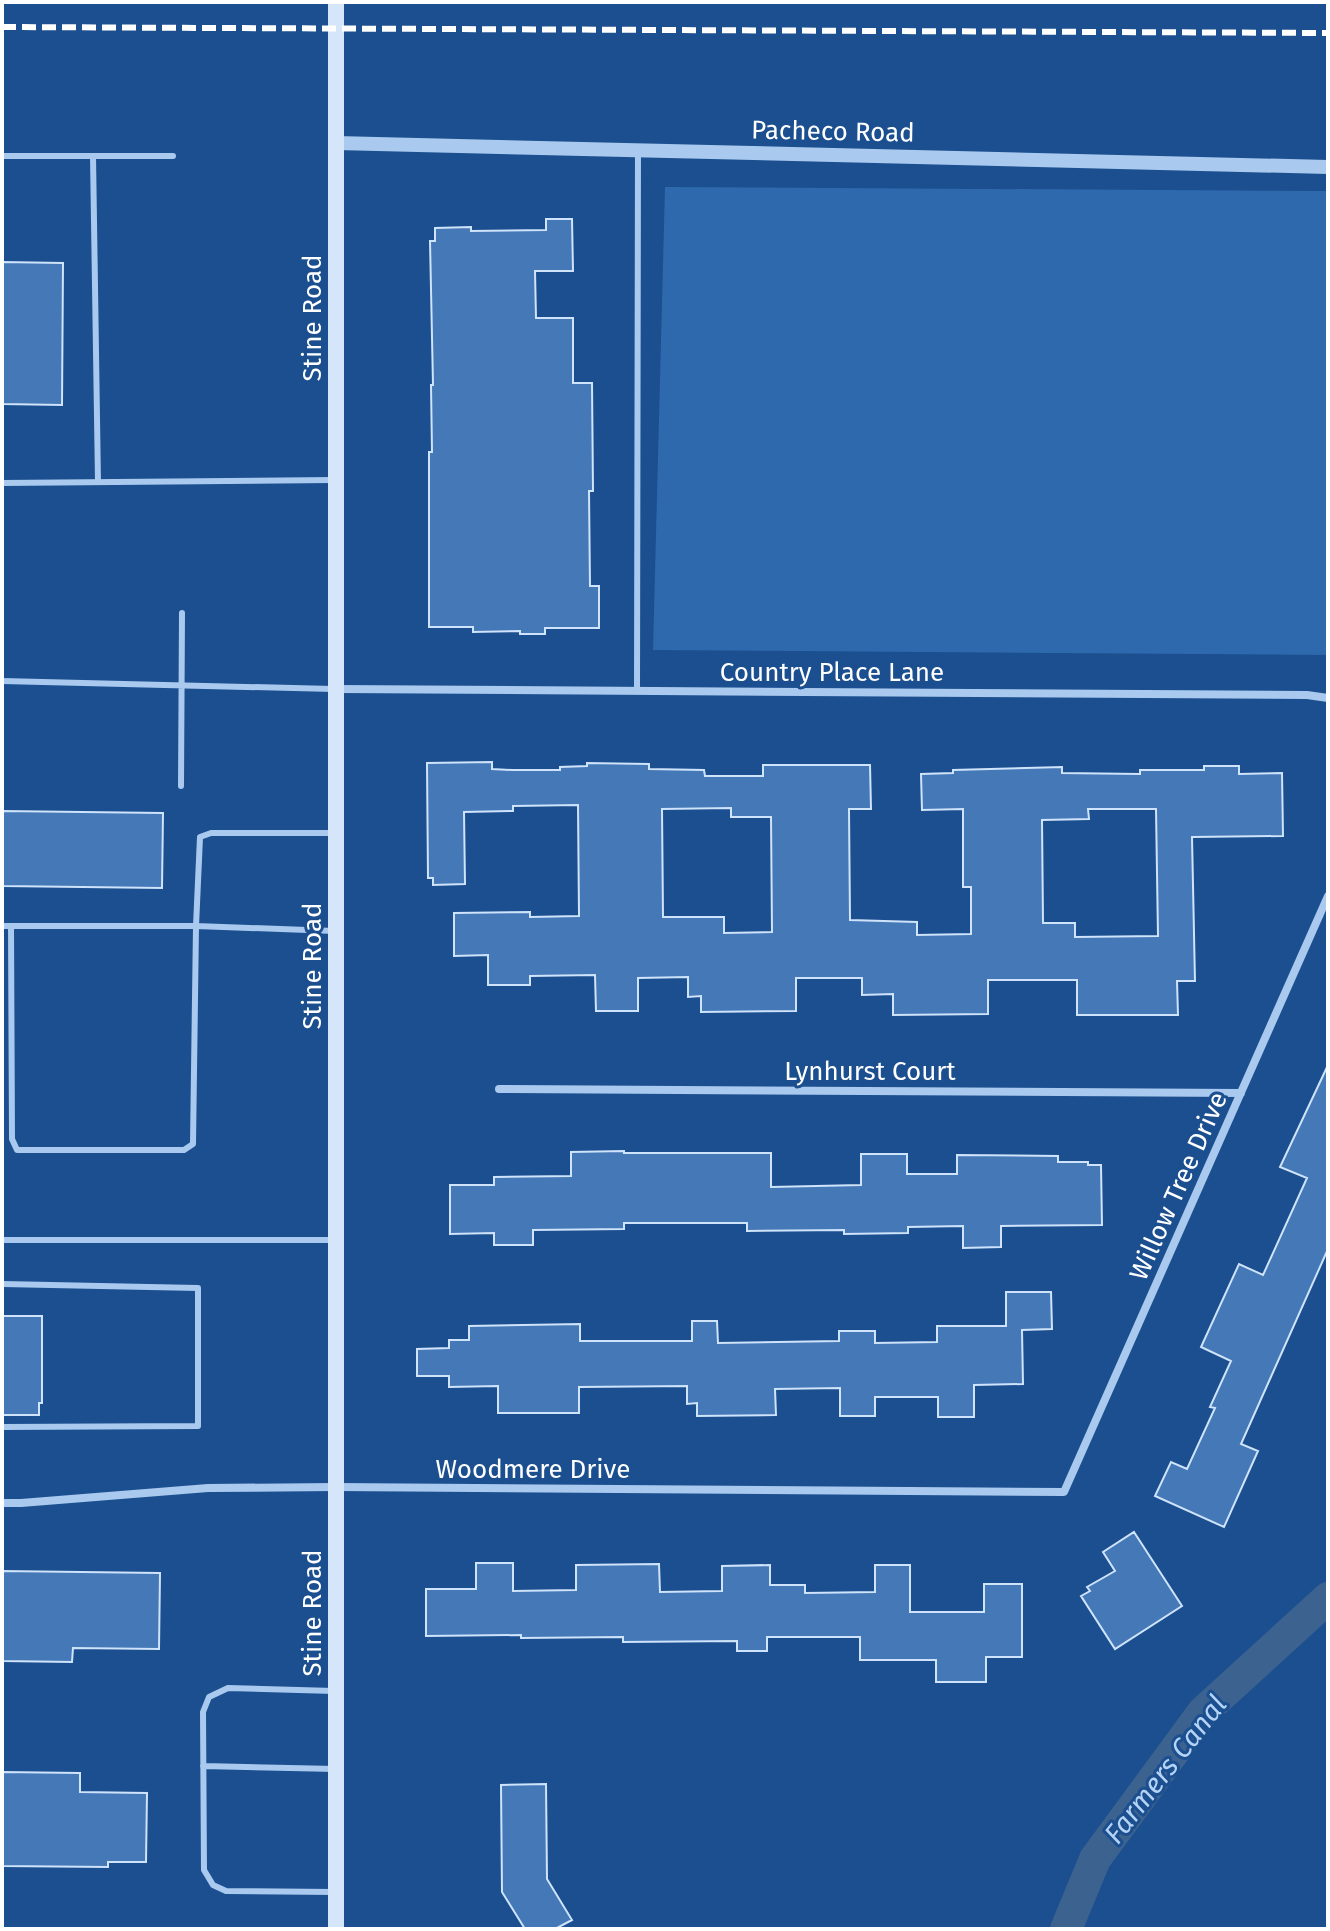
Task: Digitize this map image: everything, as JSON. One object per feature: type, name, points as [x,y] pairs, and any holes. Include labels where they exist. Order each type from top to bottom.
[{"type":"main road","name":"Stine Road","points":[[336,2],[336,1929]]},
{"type":"street","name":"Pacheco Road","points":[[336,143],[1328,167]]},
{"type":"street","name":"Country Place Lane","points":[[336,689],[1307,695],[1328,698]]},
{"type":"street","name":"Willow Tree Drive","points":[[1064,1492],[1328,896]]},
{"type":"street","name":"Lynhurst Court","points":[[499,1089],[1241,1093]]},
{"type":"street","name":"Woodmere Drive","points":[[2,1503],[208,1488],[1064,1492]]},
{"type":"lane","points":[[637,691],[638,150]]},
{"type":"lane","points":[[2,156],[173,156]]},
{"type":"lane","points":[[93,156],[98,482]]},
{"type":"lane","points":[[2,483],[336,480]]},
{"type":"lane","points":[[181,786],[182,613]]},
{"type":"lane","points":[[2,681],[336,689]]},
{"type":"lane","points":[[11,926],[12,1139],[17,1150],[184,1150],[193,1144],[200,837],[211,833],[336,833]]},
{"type":"lane","points":[[2,926],[196,926],[336,931]]},
{"type":"lane","points":[[2,1240],[337,1240]]},
{"type":"lane","points":[[2,1284],[198,1288],[198,1426],[2,1427]]},
{"type":"lane","points":[[336,1691],[228,1688],[209,1697],[203,1712],[204,1870],[213,1885],[226,1891],[336,1892]]},
{"type":"lane","points":[[203,1766],[336,1769]]},
{"type":"shaded area","points":[[665,187],[1328,191],[1328,655],[653,650]]},
{"type":"building","points":[[546,219],[572,219],[573,271],[535,271],[536,318],[573,318],[573,383],[592,383],[590,586],[599,586],[599,628],[545,628],[545,634],[520,634],[520,631],[473,632],[473,627],[429,627],[429,452],[432,452],[433,385],[430,241],[435,241],[435,228],[546,230]]},
{"type":"building","points":[[2,262],[63,263],[62,405],[2,404]]},
{"type":"building","points":[[492,762],[492,769],[512,770],[560,770],[560,767],[587,766],[587,763],[649,764],[649,769],[704,770],[705,776],[763,776],[763,765],[870,765],[871,809],[849,809],[850,920],[917,922],[917,935],[971,934],[971,887],[963,887],[963,809],[922,810],[921,774],[953,773],[953,770],[1062,767],[1062,773],[1140,774],[1140,770],[1204,770],[1204,766],[1239,766],[1239,774],[1282,773],[1283,836],[1192,837],[1195,981],[1177,981],[1178,1015],[1077,1015],[1077,980],[988,980],[988,1014],[893,1015],[893,994],[862,995],[862,978],[796,978],[796,1011],[701,1012],[701,996],[688,997],[688,977],[638,978],[638,1011],[596,1011],[595,975],[530,976],[530,985],[488,985],[488,955],[454,956],[454,913],[530,912],[530,917],[579,916],[578,805],[513,806],[513,811],[464,812],[465,884],[433,885],[433,878],[428,878],[427,763]],"holes":[[[731,808],[731,817],[771,817],[772,932],[724,933],[724,917],[663,917],[662,809]],[[1088,809],[1156,809],[1158,936],[1075,937],[1075,923],[1043,923],[1042,820],[1089,819]]]},
{"type":"building","points":[[2,811],[163,813],[162,888],[2,886]]},
{"type":"building","points":[[1328,1065],[1328,1249],[1241,1444],[1258,1451],[1224,1527],[1155,1496],[1171,1462],[1187,1469],[1215,1408],[1210,1407],[1231,1361],[1201,1347],[1239,1264],[1263,1275],[1307,1178],[1280,1167]]},
{"type":"building","points":[[571,1152],[771,1153],[771,1187],[861,1185],[861,1154],[907,1154],[907,1174],[957,1174],[957,1155],[1058,1156],[1058,1162],[1101,1165],[1102,1225],[1001,1226],[1001,1247],[963,1248],[963,1226],[908,1227],[908,1233],[844,1234],[844,1230],[747,1231],[747,1223],[624,1223],[624,1229],[533,1230],[533,1245],[494,1245],[494,1233],[450,1234],[450,1185],[494,1185],[494,1177],[571,1176]]},
{"type":"building","points":[[1006,1292],[1051,1292],[1052,1329],[1022,1330],[1023,1384],[974,1385],[974,1417],[938,1417],[938,1397],[875,1397],[875,1416],[840,1416],[840,1388],[775,1389],[776,1415],[697,1416],[697,1403],[687,1404],[687,1386],[579,1387],[579,1413],[498,1413],[498,1386],[449,1387],[449,1376],[417,1376],[417,1349],[449,1348],[449,1340],[469,1340],[469,1326],[580,1324],[580,1341],[692,1341],[692,1321],[717,1321],[718,1343],[839,1341],[839,1331],[875,1331],[875,1343],[937,1342],[937,1326],[1006,1326]]},
{"type":"building","points":[[2,1316],[42,1316],[42,1403],[39,1403],[39,1415],[2,1415]]},
{"type":"building","points":[[1134,1532],[1182,1606],[1115,1649],[1081,1596],[1090,1591],[1087,1587],[1115,1571],[1103,1552]]},
{"type":"building","points":[[476,1563],[513,1563],[513,1591],[576,1590],[576,1565],[659,1564],[660,1592],[722,1591],[722,1566],[770,1565],[770,1585],[805,1585],[805,1593],[875,1592],[875,1565],[910,1565],[910,1612],[984,1612],[984,1584],[1022,1584],[1022,1657],[986,1657],[986,1682],[936,1682],[936,1660],[860,1660],[860,1637],[767,1637],[767,1651],[737,1651],[737,1641],[623,1642],[623,1637],[426,1636],[426,1589],[476,1589]]},
{"type":"building","points":[[2,1571],[160,1573],[159,1649],[73,1648],[72,1662],[2,1661]]},
{"type":"building","points":[[2,1772],[80,1773],[80,1792],[147,1793],[146,1862],[108,1862],[108,1867],[2,1866]]},
{"type":"building","points":[[546,1784],[547,1879],[572,1920],[555,1929],[525,1929],[502,1892],[501,1785]]},
{"type":"waterway","name":"Farmers Canal","points":[[1066,1929],[1095,1859],[1203,1712],[1328,1598]]},
{"type":"railway","points":[[2,27],[1328,33]]}]
